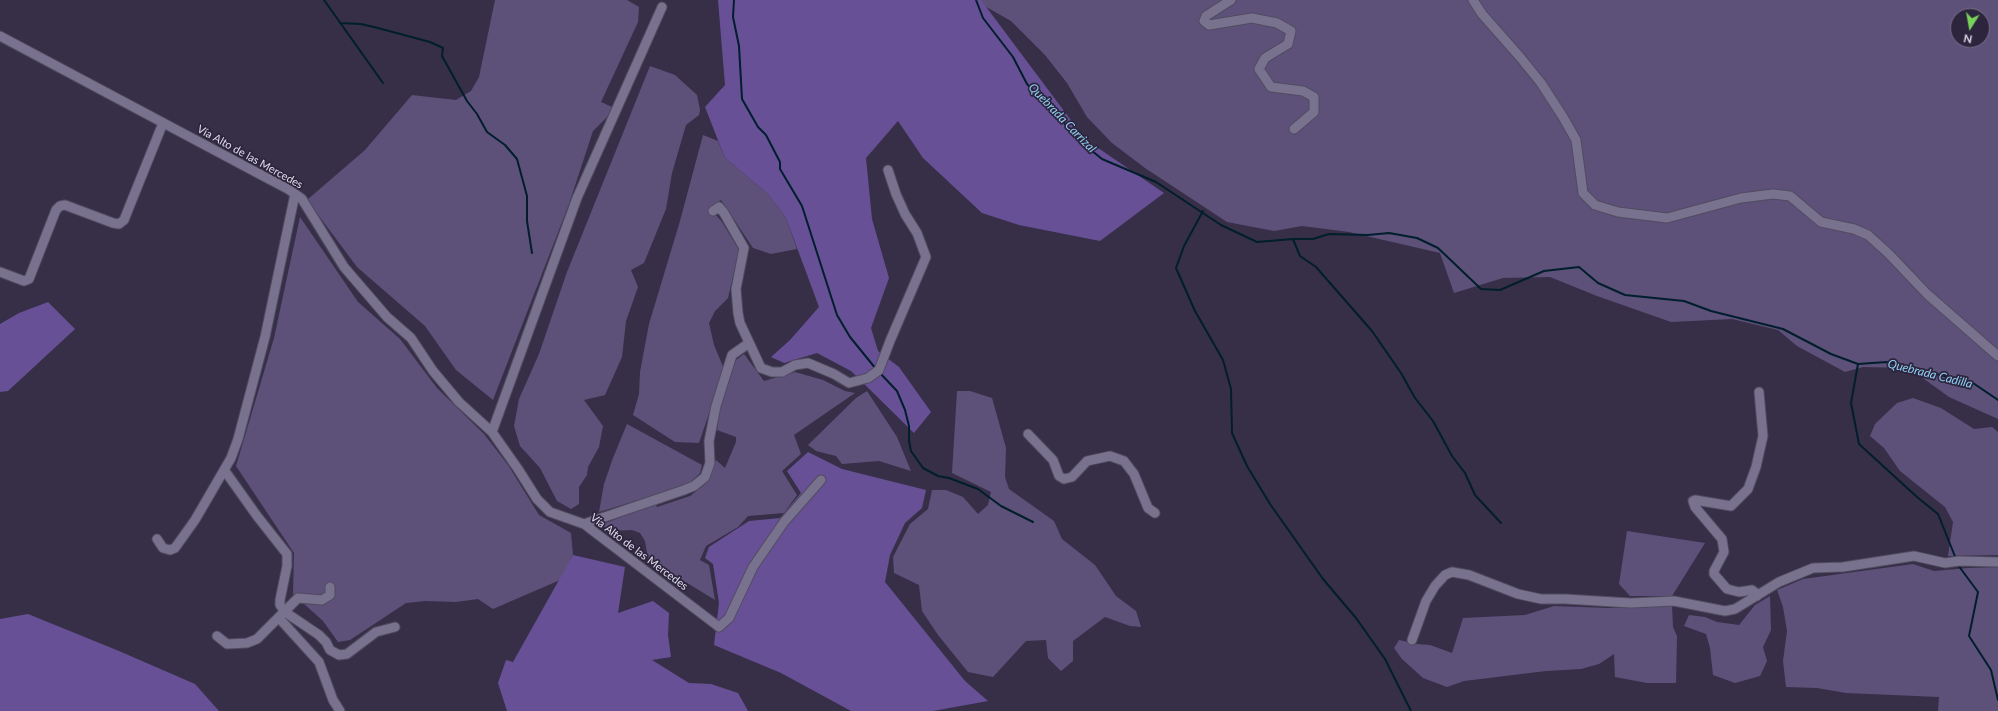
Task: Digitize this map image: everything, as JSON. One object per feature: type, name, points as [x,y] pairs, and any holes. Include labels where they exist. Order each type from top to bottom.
[{"type":"street","points":[[1231,0],[1206,16],[1204,21],[1209,25],[1252,18],[1277,23],[1291,31],[1288,44],[1265,58],[1259,69],[1271,87],[1303,91],[1314,97],[1314,112],[1294,129]]},
{"type":"street","points":[[1473,0],[1482,14],[1541,83],[1566,123],[1576,140],[1583,193],[1596,205],[1618,212],[1667,218],[1741,198],[1773,194],[1790,196],[1820,222],[1854,229],[1868,235],[1889,254],[1927,294],[1998,356]]},
{"type":"street","points":[[492,432],[577,198],[662,7]]},
{"type":"street","name":"Vía Alto de las Mercedes","points":[[0,36],[302,199],[344,267],[387,317],[411,338],[433,371],[459,402],[492,432],[537,499],[550,512],[584,524],[719,627],[729,618],[753,567],[784,522],[822,480]]},
{"type":"street","points":[[0,272],[24,281],[29,279],[56,210],[60,206],[65,205],[113,223],[119,224],[124,220],[163,123]]},
{"type":"street","points":[[713,211],[719,207],[744,248],[736,289],[740,323],[761,368],[772,372],[782,372],[795,365],[808,363],[834,374],[849,383],[868,378],[879,370],[926,257],[918,233],[905,214],[888,170]]},
{"type":"street","points":[[157,539],[164,548],[170,550],[174,548],[195,520],[225,471],[238,439],[266,337],[295,194]]},
{"type":"street","points":[[584,524],[684,490],[694,486],[705,477],[710,463],[709,441],[716,406],[732,355],[749,343]]},
{"type":"street","points":[[1757,596],[1752,590],[1739,592],[1727,589],[1714,574],[1714,571],[1724,552],[1722,539],[1695,507],[1693,502],[1695,500],[1731,506],[1748,489],[1756,467],[1763,436],[1759,392]]},
{"type":"street","points":[[1028,434],[1053,460],[1059,476],[1064,479],[1072,477],[1087,461],[1110,456],[1124,461],[1134,474],[1148,508],[1155,513]]},
{"type":"street","points":[[225,471],[257,516],[287,554],[288,560],[280,600],[282,615],[319,662],[333,700],[340,711]]},
{"type":"street","points":[[1412,640],[1426,600],[1435,586],[1445,575],[1452,572],[1469,575],[1518,594],[1541,599],[1631,603],[1674,601],[1725,611],[1735,609],[1780,582],[1813,568],[1843,567],[1914,556],[1945,563],[1960,561],[1998,562]]},
{"type":"street","points":[[217,636],[227,644],[247,643],[257,639],[298,598],[303,597],[317,600],[327,599],[330,595],[330,587]]},
{"type":"street","points":[[282,615],[319,635],[326,642],[330,650],[339,655],[347,654],[376,632],[395,627]]},
{"type":"shaded area","points":[[495,0],[627,0],[639,7],[638,22],[601,102],[612,107],[608,116],[593,131],[569,204],[493,400],[456,370],[425,326],[357,267],[307,200],[365,150],[412,95],[456,100],[471,91],[479,77]]},
{"type":"shaded area","points":[[718,0],[981,0],[1085,139],[1164,193],[1100,241],[1019,225],[982,213],[923,158],[898,121],[866,158],[872,219],[889,278],[871,328],[878,351],[899,367],[931,412],[914,433],[851,371],[817,353],[784,363],[771,357],[790,340],[819,307],[786,218],[768,194],[725,158],[705,107],[725,85]]},
{"type":"shaded area","points":[[974,0],[1998,0],[1998,419],[1949,397],[1909,368],[1863,367],[1845,372],[1797,346],[1778,330],[1732,319],[1671,322],[1597,296],[1550,277],[1503,278],[1454,293],[1440,253],[1349,232],[1302,226],[1274,231],[1227,222],[1145,168],[1112,143],[1087,117],[1067,83],[1045,55],[1011,21]]},
{"type":"shaded area","points":[[650,66],[675,75],[697,95],[700,110],[699,115],[686,125],[672,173],[666,209],[644,263],[631,270],[638,287],[626,321],[622,357],[605,395],[584,400],[603,426],[599,447],[588,467],[587,475],[579,487],[579,504],[571,509],[557,501],[540,468],[520,446],[514,426],[519,399],[539,354],[567,272]]},
{"type":"shaded area","points":[[703,135],[718,141],[725,158],[768,194],[786,218],[797,249],[771,254],[753,248],[721,200],[710,208],[722,222],[739,250],[728,298],[715,311],[709,323],[714,345],[724,369],[699,443],[675,442],[633,415],[639,394],[640,372],[649,324],[680,221]]},
{"type":"shaded area","points":[[300,217],[358,302],[400,339],[437,388],[484,434],[508,465],[539,515],[571,533],[573,555],[560,580],[493,609],[478,599],[456,602],[425,601],[406,603],[350,640],[338,642],[323,621],[293,594],[294,553],[236,466],[274,338]]},
{"type":"shaded area","points":[[48,302],[75,329],[8,391],[0,392],[0,324],[19,313]]},
{"type":"shaded area","points":[[744,354],[764,381],[795,372],[823,380],[845,391],[855,393],[794,435],[801,454],[782,471],[797,495],[784,513],[748,516],[738,527],[706,546],[700,560],[709,565],[715,600],[648,559],[645,541],[640,533],[632,530],[610,531],[601,525],[655,503],[657,507],[690,496],[705,484],[716,460],[725,468],[736,442],[736,437],[717,430],[720,407],[736,360]]},
{"type":"shaded area","points":[[867,391],[897,437],[911,471],[879,461],[842,464],[836,456],[816,451],[808,445],[856,398]]},
{"type":"shaded area","points":[[957,391],[970,391],[992,398],[1006,448],[1005,477],[1009,489],[1054,521],[1062,539],[1095,565],[1116,596],[1136,611],[1141,627],[1130,626],[1105,617],[1073,641],[1073,661],[1061,671],[1048,658],[1046,640],[1026,641],[993,677],[968,672],[938,635],[922,611],[919,585],[894,573],[893,557],[910,524],[928,509],[932,490],[946,490],[963,497],[978,514],[988,505],[991,492],[952,473]]},
{"type":"shaded area","points":[[1913,398],[1941,408],[1974,429],[1992,427],[1998,432],[1998,555],[1948,556],[1953,522],[1945,507],[1900,471],[1884,448],[1870,436],[1875,424],[1897,403]]},
{"type":"shaded area","points":[[627,424],[702,465],[700,473],[688,485],[599,512],[604,484]]},
{"type":"shaded area","points":[[808,452],[842,469],[926,490],[922,508],[905,523],[890,555],[885,582],[965,681],[988,701],[933,711],[851,711],[781,673],[714,645],[719,603],[713,564],[705,558],[709,547],[749,521],[780,518],[801,493],[787,471]]},
{"type":"shaded area","points":[[1627,531],[1705,543],[1672,596],[1630,596],[1619,584]]},
{"type":"shaded area","points":[[573,555],[625,567],[618,613],[653,601],[669,613],[668,635],[671,657],[652,660],[689,683],[711,684],[738,693],[748,711],[507,711],[498,683],[506,660],[513,662]]},
{"type":"shaded area","points":[[1913,564],[1934,571],[1998,567],[1998,711],[1938,711],[1939,697],[1846,693],[1817,688],[1786,687],[1783,661],[1787,631],[1783,607],[1777,590],[1803,579]]},
{"type":"shaded area","points":[[1770,596],[1771,630],[1763,647],[1767,661],[1760,676],[1735,683],[1713,675],[1710,648],[1706,634],[1684,626],[1689,615],[1705,617],[1717,622],[1739,625],[1755,605]]},
{"type":"shaded area","points":[[1554,606],[1608,608],[1672,606],[1673,627],[1677,636],[1676,683],[1647,683],[1615,677],[1614,654],[1599,664],[1581,669],[1546,671],[1464,681],[1447,687],[1423,678],[1402,659],[1394,648],[1399,640],[1430,645],[1452,653],[1463,618],[1525,615]]},
{"type":"shaded area","points":[[28,614],[195,684],[219,711],[0,711],[0,619]]},
{"type":"waterway","points":[[324,0],[383,83]]},
{"type":"waterway","points":[[734,0],[733,17],[739,46],[742,99],[758,127],[766,135],[780,162],[780,169],[802,206],[837,315],[850,337],[876,369]]},
{"type":"waterway","points":[[976,0],[983,18],[1013,57],[1027,84],[1086,146],[1102,159],[1156,182],[1221,225],[1257,242],[1313,239],[1329,234],[1368,235],[1389,233],[1417,238],[1438,248],[1481,289],[1500,290],[1544,271],[1579,267],[1598,283],[1625,295],[1684,301],[1711,311],[1783,329],[1831,354],[1858,364],[1887,362],[1973,383],[1998,400]]},
{"type":"waterway","points":[[340,23],[361,24],[378,28],[430,42],[443,48],[442,56],[467,101],[477,114],[487,132],[505,145],[517,159],[527,196],[527,221],[532,253]]},
{"type":"waterway","points":[[1203,211],[1184,246],[1176,268],[1195,311],[1223,360],[1231,389],[1232,433],[1247,466],[1270,504],[1323,579],[1356,618],[1385,659],[1411,711]]},
{"type":"waterway","points":[[1293,239],[1300,256],[1316,267],[1372,331],[1401,373],[1415,398],[1433,421],[1452,456],[1465,473],[1475,495],[1501,523]]},
{"type":"waterway","points":[[1858,364],[1851,403],[1859,444],[1917,497],[1938,514],[1956,559]]},
{"type":"waterway","points":[[879,372],[897,391],[905,410],[909,426],[911,451],[923,468],[938,476],[949,478],[978,489],[1001,506],[1033,522]]},
{"type":"waterway","points":[[1958,565],[1978,592],[1969,636],[1991,670],[1998,700]]},
{"type":"water label","name":"Quebrada Carrizal","points":[[1062,118]]},
{"type":"water label","name":"Quebrada Cadilla","points":[[1930,374]]}]
